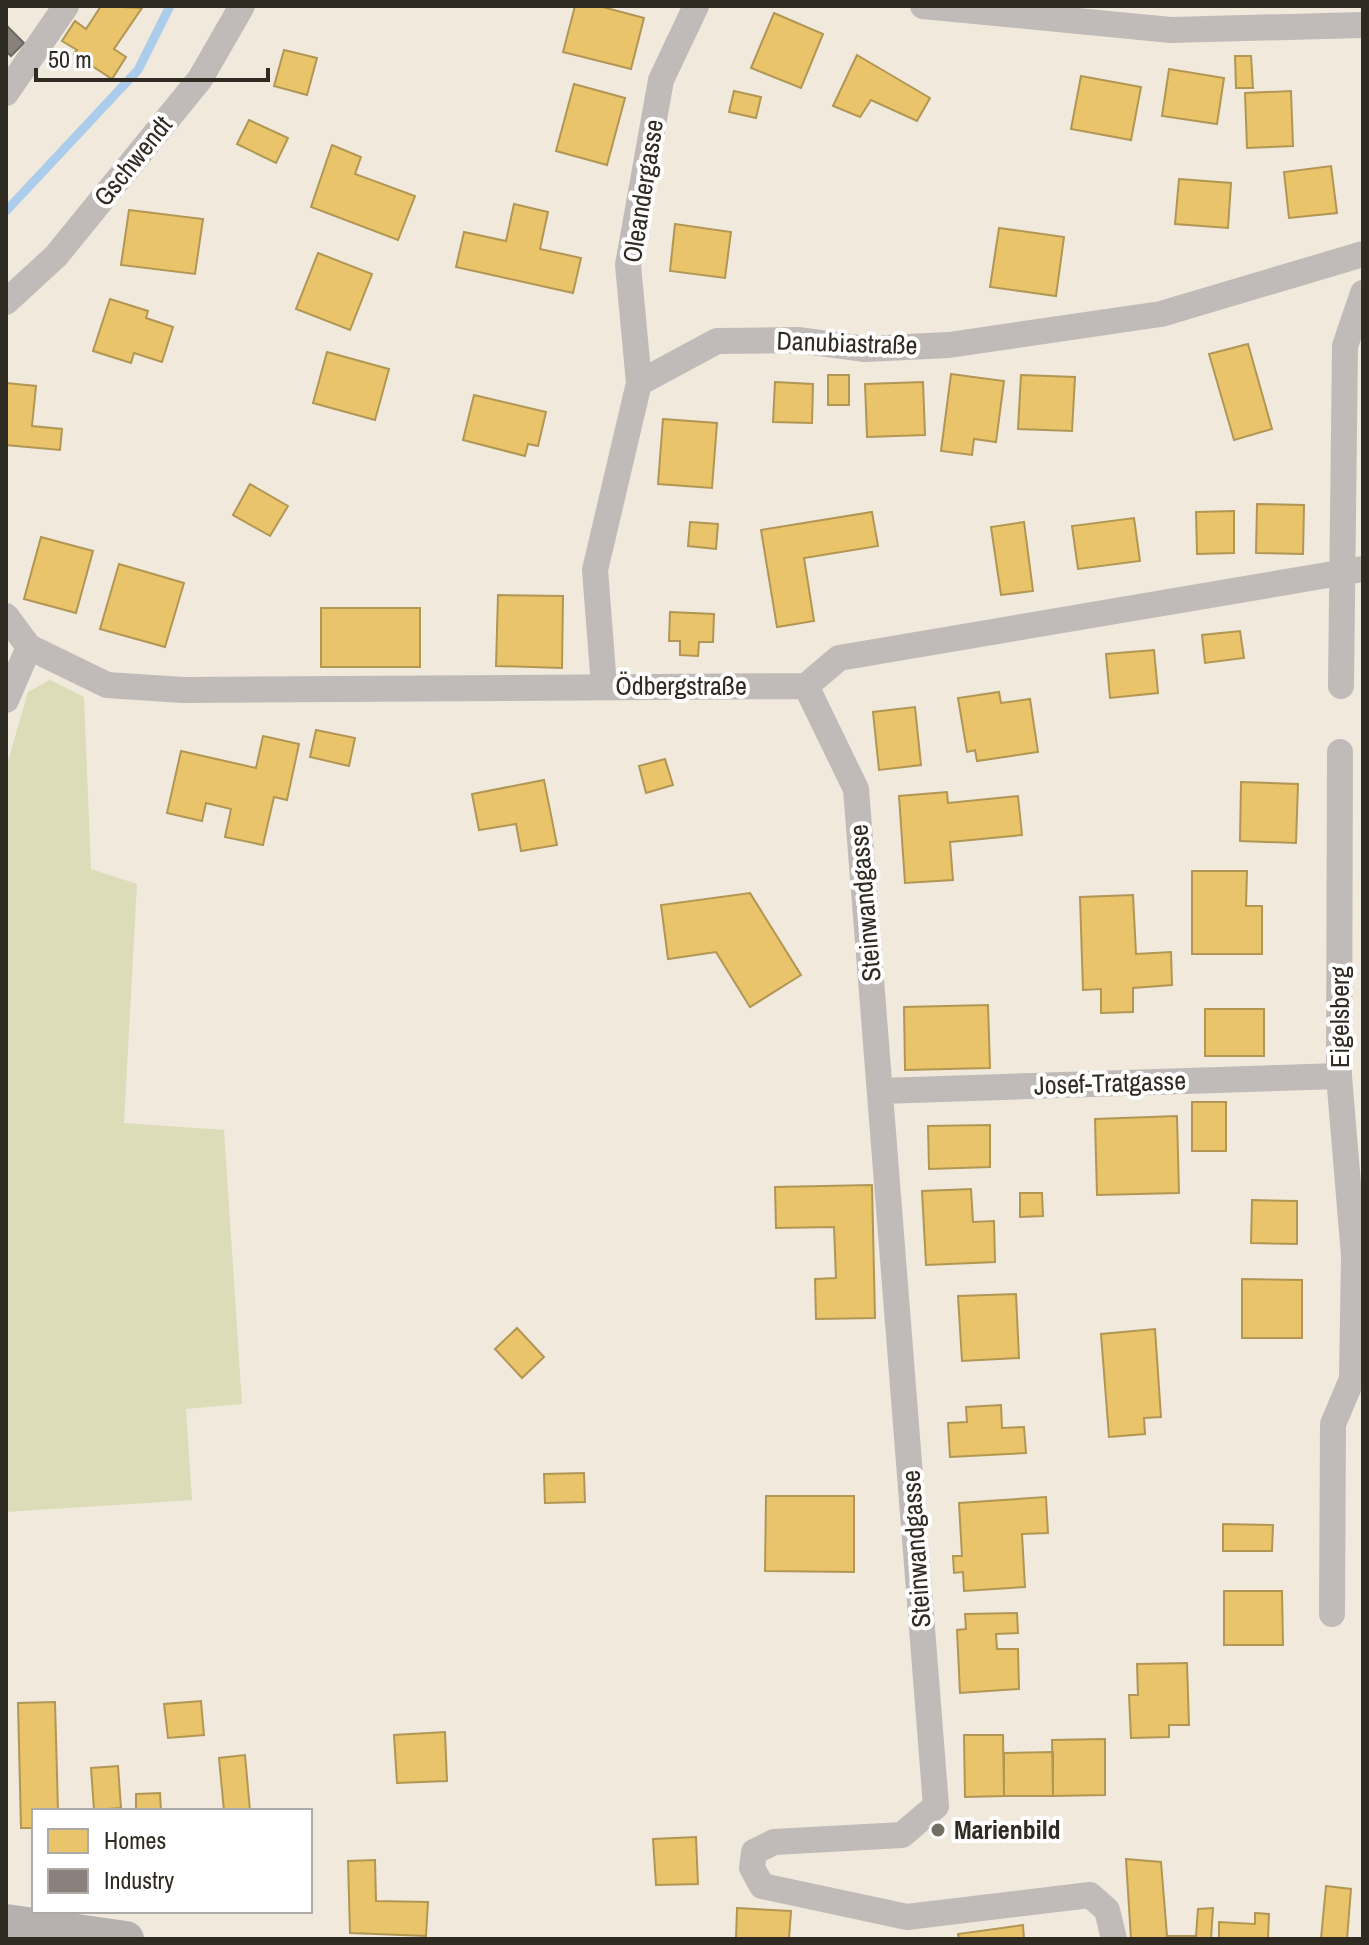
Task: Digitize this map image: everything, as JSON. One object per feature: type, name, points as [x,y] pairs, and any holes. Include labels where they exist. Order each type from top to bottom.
[{"type":"main road","points":[[6,1922],[126,1939]]},
{"type":"street","points":[[6,93],[66,6]]},
{"type":"street","name":"Gschwendt","points":[[6,302],[56,256],[200,79],[242,6]]},
{"type":"street","name":"Oleandergasse","points":[[639,383],[628,265],[661,80],[696,6]]},
{"type":"street","points":[[923,6],[1171,30],[1363,25]]},
{"type":"street","name":"Danubiastraße","points":[[639,383],[717,341],[798,340],[865,349],[949,345],[1161,314],[1363,254]]},
{"type":"street","points":[[1341,686],[1352,572],[1345,346],[1363,293]]},
{"type":"street","points":[[604,686],[595,570],[639,383]]},
{"type":"street","points":[[806,686],[839,658],[1352,572]]},
{"type":"street","name":"Ödbergstraße","points":[[6,616],[29,647],[107,685],[183,690],[806,686]]},
{"type":"street","points":[[6,700],[29,647]]},
{"type":"street","name":"Steinwandgasse","points":[[806,686],[856,789],[936,1806],[902,1835],[774,1842],[754,1852],[752,1868],[762,1886],[907,1917],[1090,1895],[1107,1910],[1114,1939]]},
{"type":"street","name":"Eigelsberg","points":[[1332,1614],[1333,1424],[1352,1379],[1354,1256],[1339,1076],[1340,752]]},
{"type":"street","name":"Josef-Tratgasse","points":[[881,1091],[1339,1076]]},
{"type":"green space","points":[[50,680],[84,697],[91,869],[137,884],[124,1123],[224,1130],[242,1404],[186,1409],[192,1500],[6,1512],[6,768],[28,692]]},
{"type":"building: Homes","points":[[101,6],[142,8],[114,49],[126,57],[112,79],[74,54],[77,50],[62,41],[75,21],[86,29]]},
{"type":"building: Homes","points":[[575,6],[599,6],[644,18],[631,69],[563,52]]},
{"type":"building: Homes","points":[[774,13],[823,34],[801,88],[751,68]]},
{"type":"building: Homes","points":[[284,50],[317,58],[307,95],[274,86]]},
{"type":"building: Homes","points":[[857,55],[930,98],[917,121],[871,100],[860,117],[833,106]]},
{"type":"building: Homes","points":[[1235,56],[1251,56],[1253,88],[1236,88]]},
{"type":"building: Homes","points":[[1169,69],[1224,78],[1217,124],[1162,116]]},
{"type":"building: Homes","points":[[1081,76],[1141,87],[1131,140],[1071,129]]},
{"type":"building: Homes","points":[[574,84],[625,98],[607,165],[556,151]]},
{"type":"building: Homes","points":[[734,91],[761,97],[756,118],[729,112]]},
{"type":"building: Homes","points":[[1291,91],[1293,146],[1247,148],[1245,93]]},
{"type":"building: Homes","points":[[249,120],[288,138],[276,163],[237,144]]},
{"type":"building: Homes","points":[[332,145],[361,157],[355,174],[415,196],[398,240],[311,207]]},
{"type":"building: Homes","points":[[1331,166],[1337,213],[1289,218],[1284,172]]},
{"type":"building: Homes","points":[[1179,179],[1231,183],[1228,228],[1175,224]]},
{"type":"building: Homes","points":[[514,204],[548,212],[540,249],[581,258],[573,293],[456,267],[464,232],[506,241]]},
{"type":"building: Homes","points":[[129,210],[203,219],[195,274],[121,265]]},
{"type":"building: Homes","points":[[675,224],[731,232],[725,278],[670,271]]},
{"type":"building: Homes","points":[[999,228],[1064,237],[1056,296],[990,287]]},
{"type":"building: Homes","points":[[318,253],[372,274],[350,330],[296,309]]},
{"type":"building: Homes","points":[[110,299],[148,311],[146,318],[173,327],[162,362],[134,353],[131,363],[93,351]]},
{"type":"building: Homes","points":[[1248,344],[1272,429],[1234,440],[1209,354]]},
{"type":"building: Homes","points":[[327,352],[389,369],[375,420],[313,403]]},
{"type":"building: Homes","points":[[951,374],[1004,381],[996,442],[974,439],[972,455],[941,451]]},
{"type":"building: Homes","points":[[828,375],[849,375],[849,405],[828,405]]},
{"type":"building: Homes","points":[[1021,375],[1075,377],[1072,431],[1018,429]]},
{"type":"building: Homes","points":[[775,382],[813,384],[812,423],[773,422]]},
{"type":"building: Homes","points":[[923,382],[925,435],[867,437],[865,384]]},
{"type":"building: Homes","points":[[6,383],[36,386],[32,426],[62,429],[60,450],[6,445]]},
{"type":"building: Homes","points":[[474,395],[546,412],[538,446],[528,444],[525,456],[463,440]]},
{"type":"building: Homes","points":[[663,419],[717,423],[712,488],[658,484]]},
{"type":"building: Homes","points":[[250,484],[288,506],[270,536],[233,515]]},
{"type":"building: Homes","points":[[1257,504],[1304,505],[1303,554],[1256,553]]},
{"type":"building: Homes","points":[[1234,511],[1234,553],[1197,554],[1196,512]]},
{"type":"building: Homes","points":[[872,512],[878,546],[804,558],[814,621],[777,627],[761,530]]},
{"type":"building: Homes","points":[[1134,518],[1140,561],[1078,569],[1072,526]]},
{"type":"building: Homes","points":[[690,522],[718,524],[716,549],[688,546]]},
{"type":"building: Homes","points":[[1024,522],[1033,591],[1001,595],[991,527]]},
{"type":"building: Homes","points":[[41,537],[93,551],[76,613],[24,599]]},
{"type":"building: Homes","points":[[119,564],[184,583],[165,647],[100,629]]},
{"type":"building: Homes","points":[[498,595],[563,596],[562,668],[496,666]]},
{"type":"building: Homes","points":[[321,608],[420,608],[420,667],[321,667]]},
{"type":"building: Homes","points":[[670,612],[714,614],[713,642],[699,642],[698,656],[680,655],[680,641],[669,641]]},
{"type":"building: Homes","points":[[1240,631],[1244,658],[1205,663],[1202,635]]},
{"type":"building: Homes","points":[[1154,650],[1158,693],[1110,698],[1106,654]]},
{"type":"building: Homes","points":[[999,692],[1001,703],[1030,699],[1038,752],[977,761],[975,750],[967,752],[958,698]]},
{"type":"building: Homes","points":[[915,707],[921,765],[879,770],[873,712]]},
{"type":"building: Homes","points":[[316,730],[355,738],[349,766],[310,757]]},
{"type":"building: Homes","points":[[263,736],[299,744],[287,800],[274,797],[263,845],[225,837],[231,809],[206,803],[202,821],[167,813],[181,751],[256,768]]},
{"type":"building: Homes","points":[[665,759],[673,785],[646,793],[639,766]]},
{"type":"building: Homes","points":[[544,780],[557,845],[521,851],[516,824],[479,830],[472,794]]},
{"type":"building: Homes","points":[[1241,782],[1298,784],[1296,843],[1240,841]]},
{"type":"building: Homes","points":[[947,792],[948,803],[1018,796],[1022,835],[950,842],[953,880],[905,883],[899,796]]},
{"type":"building: Homes","points":[[1192,871],[1247,871],[1246,906],[1262,906],[1262,954],[1192,954]]},
{"type":"building: Homes","points":[[750,893],[801,975],[750,1007],[716,952],[668,959],[661,905]]},
{"type":"building: Homes","points":[[1133,895],[1136,954],[1171,952],[1172,985],[1133,988],[1133,1012],[1101,1013],[1101,989],[1083,990],[1080,897]]},
{"type":"building: Homes","points":[[988,1005],[990,1068],[905,1070],[904,1007]]},
{"type":"building: Homes","points":[[1205,1009],[1264,1009],[1264,1056],[1205,1056]]},
{"type":"building: Homes","points":[[1192,1102],[1226,1102],[1226,1151],[1192,1151]]},
{"type":"building: Homes","points":[[1177,1116],[1179,1193],[1097,1195],[1095,1119]]},
{"type":"building: Homes","points":[[990,1125],[990,1167],[929,1169],[928,1126]]},
{"type":"building: Homes","points":[[872,1185],[875,1318],[816,1319],[815,1279],[836,1278],[834,1227],[776,1228],[775,1187]]},
{"type":"building: Homes","points":[[971,1189],[973,1222],[994,1221],[995,1262],[926,1265],[922,1191]]},
{"type":"building: Homes","points":[[1020,1193],[1042,1193],[1043,1216],[1020,1217]]},
{"type":"building: Homes","points":[[1252,1200],[1297,1201],[1297,1244],[1251,1243]]},
{"type":"building: Homes","points":[[1242,1279],[1302,1280],[1302,1338],[1242,1338]]},
{"type":"building: Homes","points":[[1016,1294],[1019,1358],[962,1361],[958,1296]]},
{"type":"building: Homes","points":[[517,1328],[544,1357],[522,1378],[495,1349]]},
{"type":"building: Homes","points":[[1155,1329],[1161,1417],[1144,1418],[1145,1434],[1109,1437],[1101,1334]]},
{"type":"building: Homes","points":[[1001,1405],[1002,1428],[1024,1427],[1026,1453],[950,1457],[948,1423],[967,1422],[966,1407]]},
{"type":"building: Homes","points":[[584,1473],[585,1502],[545,1503],[544,1474]]},
{"type":"building: Homes","points":[[766,1496],[854,1496],[854,1572],[765,1571]]},
{"type":"building: Homes","points":[[1046,1497],[1048,1533],[1022,1534],[1025,1587],[964,1591],[963,1572],[954,1573],[953,1556],[962,1556],[959,1503]]},
{"type":"building: Homes","points":[[1223,1524],[1273,1525],[1272,1551],[1223,1551]]},
{"type":"building: Homes","points":[[1224,1591],[1282,1591],[1283,1645],[1224,1645]]},
{"type":"building: Homes","points":[[1017,1613],[1018,1633],[996,1634],[997,1649],[1018,1649],[1019,1689],[960,1693],[957,1630],[966,1629],[965,1614]]},
{"type":"building: Homes","points":[[1187,1663],[1189,1725],[1169,1725],[1169,1737],[1131,1738],[1129,1695],[1138,1695],[1137,1664]]},
{"type":"building: Homes","points":[[201,1701],[204,1735],[168,1738],[164,1704]]},
{"type":"building: Homes","points":[[55,1702],[58,1809],[32,1809],[32,1828],[21,1828],[18,1703]]},
{"type":"building: Homes","points":[[445,1732],[447,1781],[397,1783],[394,1735]]},
{"type":"building: Homes","points":[[964,1735],[1003,1735],[1004,1796],[965,1797]]},
{"type":"building: Homes","points":[[1105,1739],[1105,1795],[1053,1796],[1052,1740]]},
{"type":"building: Homes","points":[[1053,1752],[1053,1796],[1004,1796],[1004,1753]]},
{"type":"building: Homes","points":[[245,1755],[250,1809],[224,1809],[219,1758]]},
{"type":"building: Homes","points":[[118,1766],[121,1808],[94,1809],[91,1768]]},
{"type":"building: Homes","points":[[160,1793],[161,1809],[136,1809],[136,1794]]},
{"type":"building: Homes","points":[[696,1837],[698,1884],[656,1885],[653,1839]]},
{"type":"building: Homes","points":[[1126,1859],[1161,1862],[1167,1936],[1196,1936],[1198,1909],[1213,1908],[1211,1939],[1131,1939]]},
{"type":"building: Homes","points":[[375,1860],[376,1901],[428,1902],[426,1936],[350,1933],[348,1861]]},
{"type":"building: Homes","points":[[1326,1886],[1351,1889],[1347,1939],[1321,1939]]},
{"type":"building: Homes","points":[[737,1908],[791,1911],[789,1939],[736,1939]]},
{"type":"building: Homes","points":[[1255,1913],[1269,1914],[1268,1939],[1219,1939],[1219,1922],[1255,1924]]},
{"type":"building: Homes","points":[[1023,1925],[1024,1939],[959,1939],[958,1934]]},
{"type":"building: Industry","points":[[6,25],[24,43],[11,56],[6,51]]},
{"type":"waterway","points":[[6,211],[138,70],[170,6]]},
{"type":"place","name":"Marienbild","points":[[938,1830]]}]
